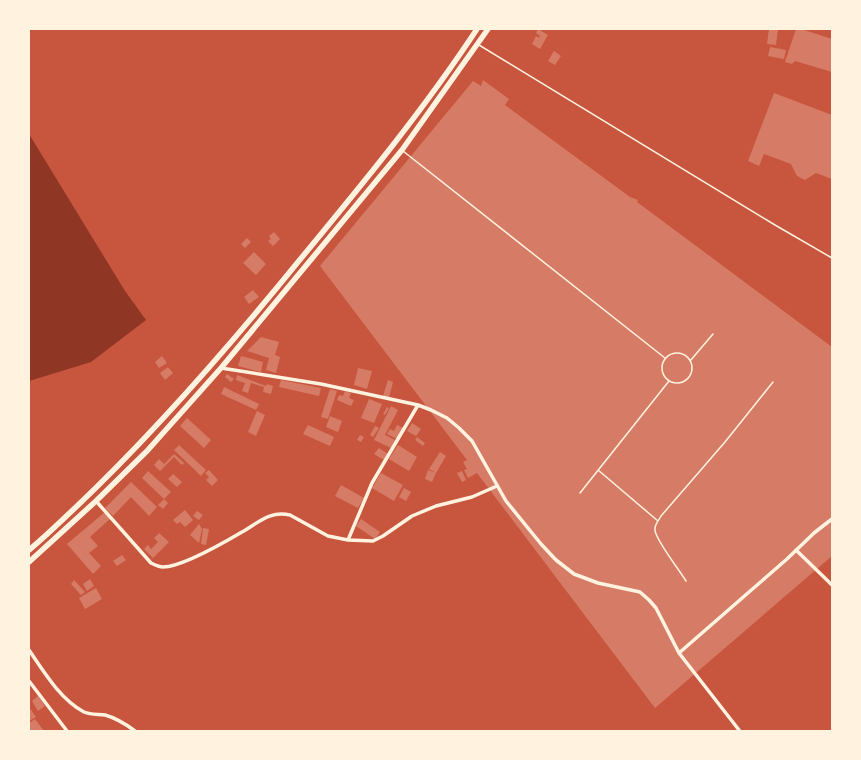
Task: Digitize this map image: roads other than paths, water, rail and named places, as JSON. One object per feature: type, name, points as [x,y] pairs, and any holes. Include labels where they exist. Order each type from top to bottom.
[{"type":"main road","points":[[29,550],[124,460],[151,432],[264,303],[395,144],[477,29]]},
{"type":"main road","points":[[29,562],[96,501],[147,450],[219,370],[402,150],[488,29]]},
{"type":"street","points":[[209,366],[219,370],[321,384],[418,405],[447,418],[464,432],[472,441],[506,501],[556,560],[574,574],[598,583],[640,592],[649,600],[656,608],[679,653],[739,730]]},
{"type":"street","points":[[348,540],[372,483],[418,405]]},
{"type":"street","points":[[96,501],[152,563],[161,567],[171,566],[204,553],[243,532],[264,517],[274,514],[290,515],[328,536],[348,540],[373,541],[412,516],[436,506],[472,496],[497,486]]},
{"type":"street","points":[[679,653],[814,533],[832,519]]},
{"type":"street","points":[[796,550],[832,585]]},
{"type":"street","points":[[29,650],[58,691],[83,711],[90,714],[109,716],[122,722],[135,731]]},
{"type":"street","points":[[29,681],[67,731]]},
{"type":"lane","points":[[478,44],[775,225],[832,258]]},
{"type":"lane","points":[[402,150],[665,358]]},
{"type":"lane","points":[[690,361],[713,334]]},
{"type":"lane","points":[[679,353],[687,357],[690,361],[692,370],[687,379],[679,383],[669,381],[662,373],[661,368],[665,358],[668,355],[679,353]]},
{"type":"lane","points":[[580,493],[669,381]]},
{"type":"lane","points":[[686,581],[657,535],[655,530],[658,521],[725,442],[773,382]]},
{"type":"lane","points":[[598,470],[658,521]]}]
